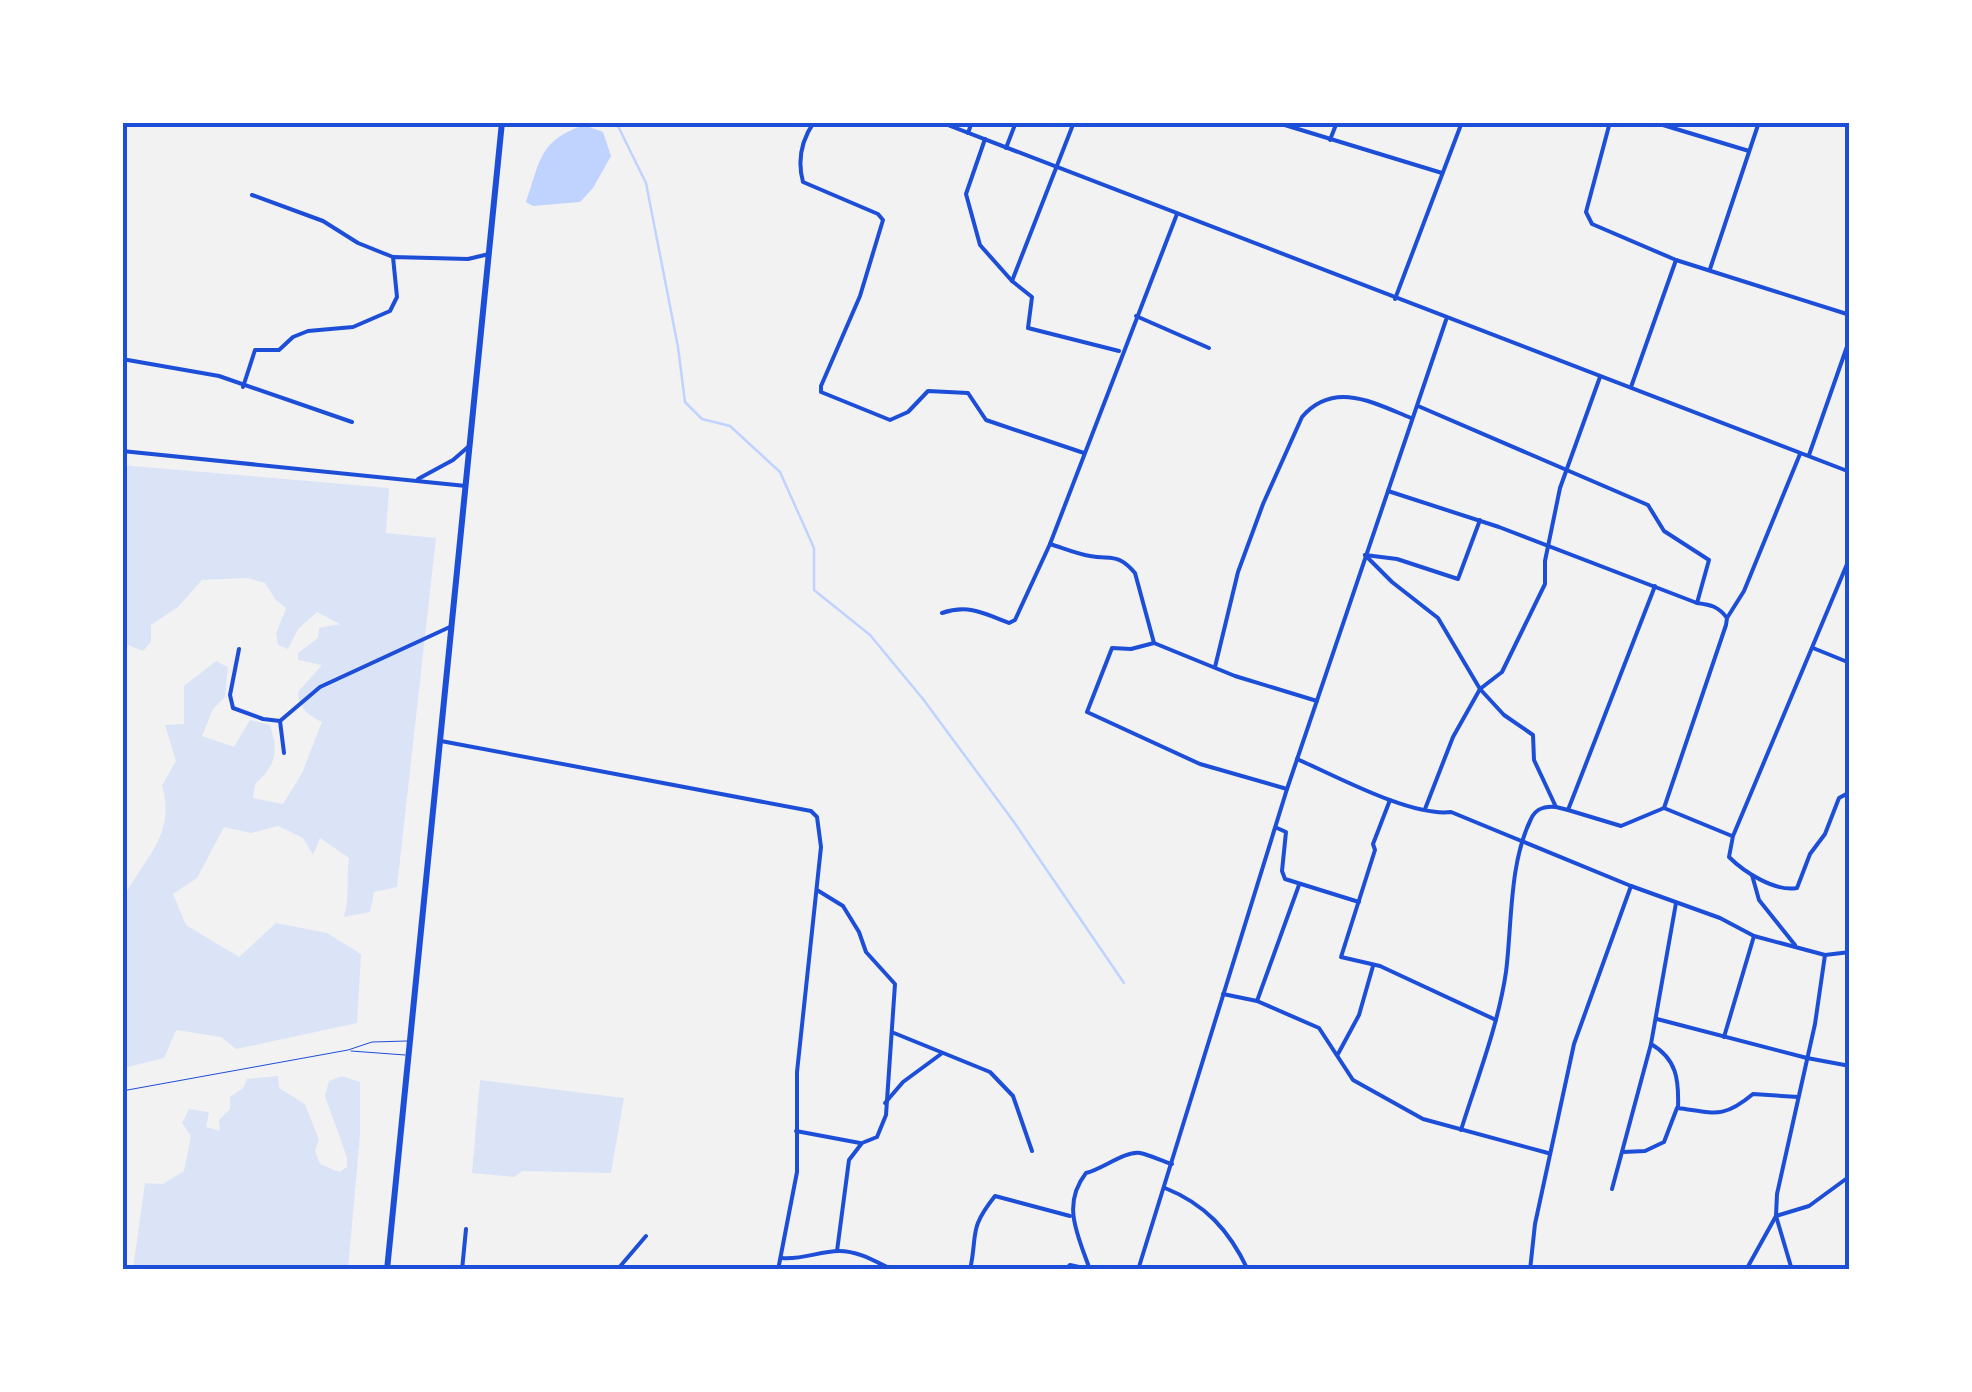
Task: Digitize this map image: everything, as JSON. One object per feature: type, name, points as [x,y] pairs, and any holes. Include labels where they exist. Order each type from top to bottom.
[{"type":"main road","points":[[388,1270],[502,122]]},
{"type":"street","points":[[814,122],[805,136],[800,160],[804,182],[878,214],[883,220],[860,296],[821,386],[822,392],[890,420],[908,412],[928,391],[968,393],[986,420],[1084,453]]},
{"type":"street","points":[[940,122],[1446,320],[1850,472]]},
{"type":"street","points":[[968,133],[972,122]]},
{"type":"street","points":[[1006,148],[1016,122]]},
{"type":"street","points":[[1012,281],[1074,122]]},
{"type":"street","points":[[1275,122],[1444,173]]},
{"type":"street","points":[[1330,140],[1337,122]]},
{"type":"street","points":[[1395,299],[1462,122]]},
{"type":"street","points":[[1610,122],[1586,212],[1588,221],[1676,260],[1850,315]]},
{"type":"street","points":[[1653,122],[1750,151]]},
{"type":"street","points":[[1710,269],[1759,122]]},
{"type":"street","points":[[985,140],[966,194],[980,246],[1032,297],[1028,328],[1122,352]]},
{"type":"street","points":[[252,195],[322,221],[358,243],[394,257],[468,259],[492,253]]},
{"type":"street","points":[[942,613],[975,608],[1008,623],[1015,620],[1050,544],[1177,214]]},
{"type":"street","points":[[243,387],[255,350],[279,350],[293,337],[353,326],[390,311],[397,297],[394,257]]},
{"type":"street","points":[[1631,387],[1676,260]]},
{"type":"street","points":[[1136,316],[1209,348]]},
{"type":"street","points":[[1138,1270],[1297,759],[1446,320]]},
{"type":"street","points":[[1809,455],[1850,338]]},
{"type":"street","points":[[122,358],[219,376],[352,422]]},
{"type":"street","points":[[1425,809],[1453,737],[1480,690],[1502,672],[1545,584],[1548,546],[1565,471],[1600,378]]},
{"type":"street","points":[[1215,667],[1238,572],[1302,417],[1330,398],[1356,396],[1413,419]]},
{"type":"street","points":[[1417,405],[1648,504],[1664,531],[1710,560],[1697,603]]},
{"type":"street","points":[[418,480],[454,460],[471,442]]},
{"type":"street","points":[[122,451],[467,486]]},
{"type":"street","points":[[1664,808],[1727,618],[1744,592],[1800,452]]},
{"type":"street","points":[[1388,492],[1480,520],[1697,603],[1714,605],[1727,618]]},
{"type":"street","points":[[1365,555],[1397,559],[1458,579],[1480,520]]},
{"type":"street","points":[[1050,544],[1094,558],[1116,558],[1129,566],[1135,573],[1154,643]]},
{"type":"street","points":[[1365,555],[1438,618],[1480,690],[1504,715],[1533,735],[1534,760],[1556,807]]},
{"type":"street","points":[[1850,557],[1733,836],[1729,856],[1752,875],[1790,890],[1797,888],[1840,798],[1850,792]]},
{"type":"street","points":[[1842,575],[1850,578]]},
{"type":"street","points":[[1568,810],[1656,586]]},
{"type":"street","points":[[239,649],[232,682],[233,708],[280,721],[320,686],[452,626]]},
{"type":"street","points":[[1287,790],[1200,764],[1086,712],[1112,648],[1131,649],[1154,643],[1317,701]]},
{"type":"street","points":[[1813,648],[1850,662]]},
{"type":"street","points":[[280,721],[284,753]]},
{"type":"street","points":[[442,741],[811,811],[816,817],[822,847],[801,1017],[797,1172],[778,1270]]},
{"type":"street","points":[[1297,759],[1390,800],[1451,812],[1720,918],[1754,936],[1825,955],[1850,952]]},
{"type":"street","points":[[1390,800],[1373,844],[1375,850],[1341,957],[1373,965],[1496,1020]]},
{"type":"street","points":[[1461,1130],[1496,1020],[1506,970],[1512,902],[1532,814],[1545,806],[1556,807],[1621,826],[1664,808],[1733,836]]},
{"type":"street","points":[[1277,828],[1286,832],[1282,871],[1285,879],[1359,902]]},
{"type":"street","points":[[1752,875],[1760,900],[1795,945]]},
{"type":"street","points":[[1257,1000],[1299,884]]},
{"type":"street","points":[[1530,1270],[1535,1224],[1574,1044],[1631,886]]},
{"type":"street","points":[[817,890],[843,906],[866,952],[895,984],[886,1114],[877,1138],[862,1144],[849,1160],[838,1251]]},
{"type":"street","points":[[1612,1190],[1651,1044],[1676,903]]},
{"type":"street","points":[[1724,1037],[1754,936]]},
{"type":"street","points":[[1792,1270],[1776,1216],[1777,1194],[1825,955]]},
{"type":"street","points":[[1338,1054],[1360,1015],[1373,965]]},
{"type":"street","points":[[1224,994],[1257,1000],[1319,1028],[1353,1080],[1423,1120],[1550,1153]]},
{"type":"street","points":[[1656,1019],[1850,1066]]},
{"type":"street","points":[[894,1033],[990,1072],[1008,1089],[1032,1151]]},
{"type":"street","points":[[1622,1152],[1646,1151],[1664,1142],[1678,1108],[1680,1077],[1664,1051],[1651,1044]]},
{"type":"street","points":[[885,1104],[903,1082],[942,1054]]},
{"type":"street","points":[[1678,1108],[1717,1113],[1733,1111],[1753,1094],[1798,1097]]},
{"type":"street","points":[[796,1131],[862,1144]]},
{"type":"street","points":[[1090,1269],[1070,1216],[1077,1184],[1086,1172],[1137,1152],[1172,1164]]},
{"type":"street","points":[[1746,1270],[1776,1216],[1809,1206],[1850,1176]]},
{"type":"street","points":[[1164,1188],[1190,1198],[1214,1216],[1248,1270]]},
{"type":"street","points":[[970,1270],[972,1236],[982,1212],[995,1196],[1070,1216]]},
{"type":"street","points":[[462,1270],[466,1229]]},
{"type":"street","points":[[618,1270],[646,1236]]},
{"type":"street","points":[[782,1258],[796,1260],[838,1251],[858,1254],[894,1270]]},
{"type":"street","points":[[1065,1270],[1070,1264],[1090,1269]]},
{"type":"lane","points":[[122,1091],[348,1050],[372,1042],[410,1042]]},
{"type":"lane","points":[[348,1050],[408,1056]]},
{"type":"shaded area","points":[[122,465],[389,488],[386,533],[436,538],[397,887],[374,892],[370,912],[344,917],[349,858],[320,838],[313,855],[303,838],[278,826],[251,833],[224,827],[197,878],[173,894],[186,925],[239,957],[276,923],[327,933],[361,954],[357,1023],[236,1049],[221,1037],[176,1030],[164,1058],[123,1068],[122,907],[162,832],[162,785],[176,761],[165,725],[184,724],[184,686],[216,661],[228,667],[225,697],[213,709],[202,736],[234,747],[250,720],[270,725],[274,758],[255,784],[253,798],[283,804],[302,773],[322,722],[305,711],[298,692],[322,665],[298,660],[298,653],[318,638],[319,628],[340,624],[317,612],[298,629],[288,649],[278,645],[276,634],[286,608],[265,583],[247,578],[202,580],[178,607],[151,625],[151,642],[143,651],[123,643]]},
{"type":"shaded area","points":[[278,1076],[279,1088],[305,1104],[319,1140],[315,1151],[320,1164],[339,1172],[347,1167],[347,1158],[325,1096],[329,1081],[342,1076],[360,1082],[360,1135],[348,1269],[133,1269],[145,1183],[163,1184],[184,1171],[191,1136],[182,1123],[189,1109],[209,1112],[206,1127],[220,1131],[219,1120],[230,1109],[230,1097],[243,1088],[247,1079]]},
{"type":"shaded area","points":[[480,1080],[624,1098],[611,1173],[522,1171],[514,1177],[472,1173]]},
{"type":"water","points":[[584,125],[603,132],[611,156],[593,188],[580,202],[533,206],[526,202],[539,163],[550,145]]},
{"type":"waterway","points":[[616,122],[646,183],[685,402],[702,419],[730,426],[780,472],[814,548],[814,590],[870,635],[923,699],[1014,822],[1124,983]]}]
